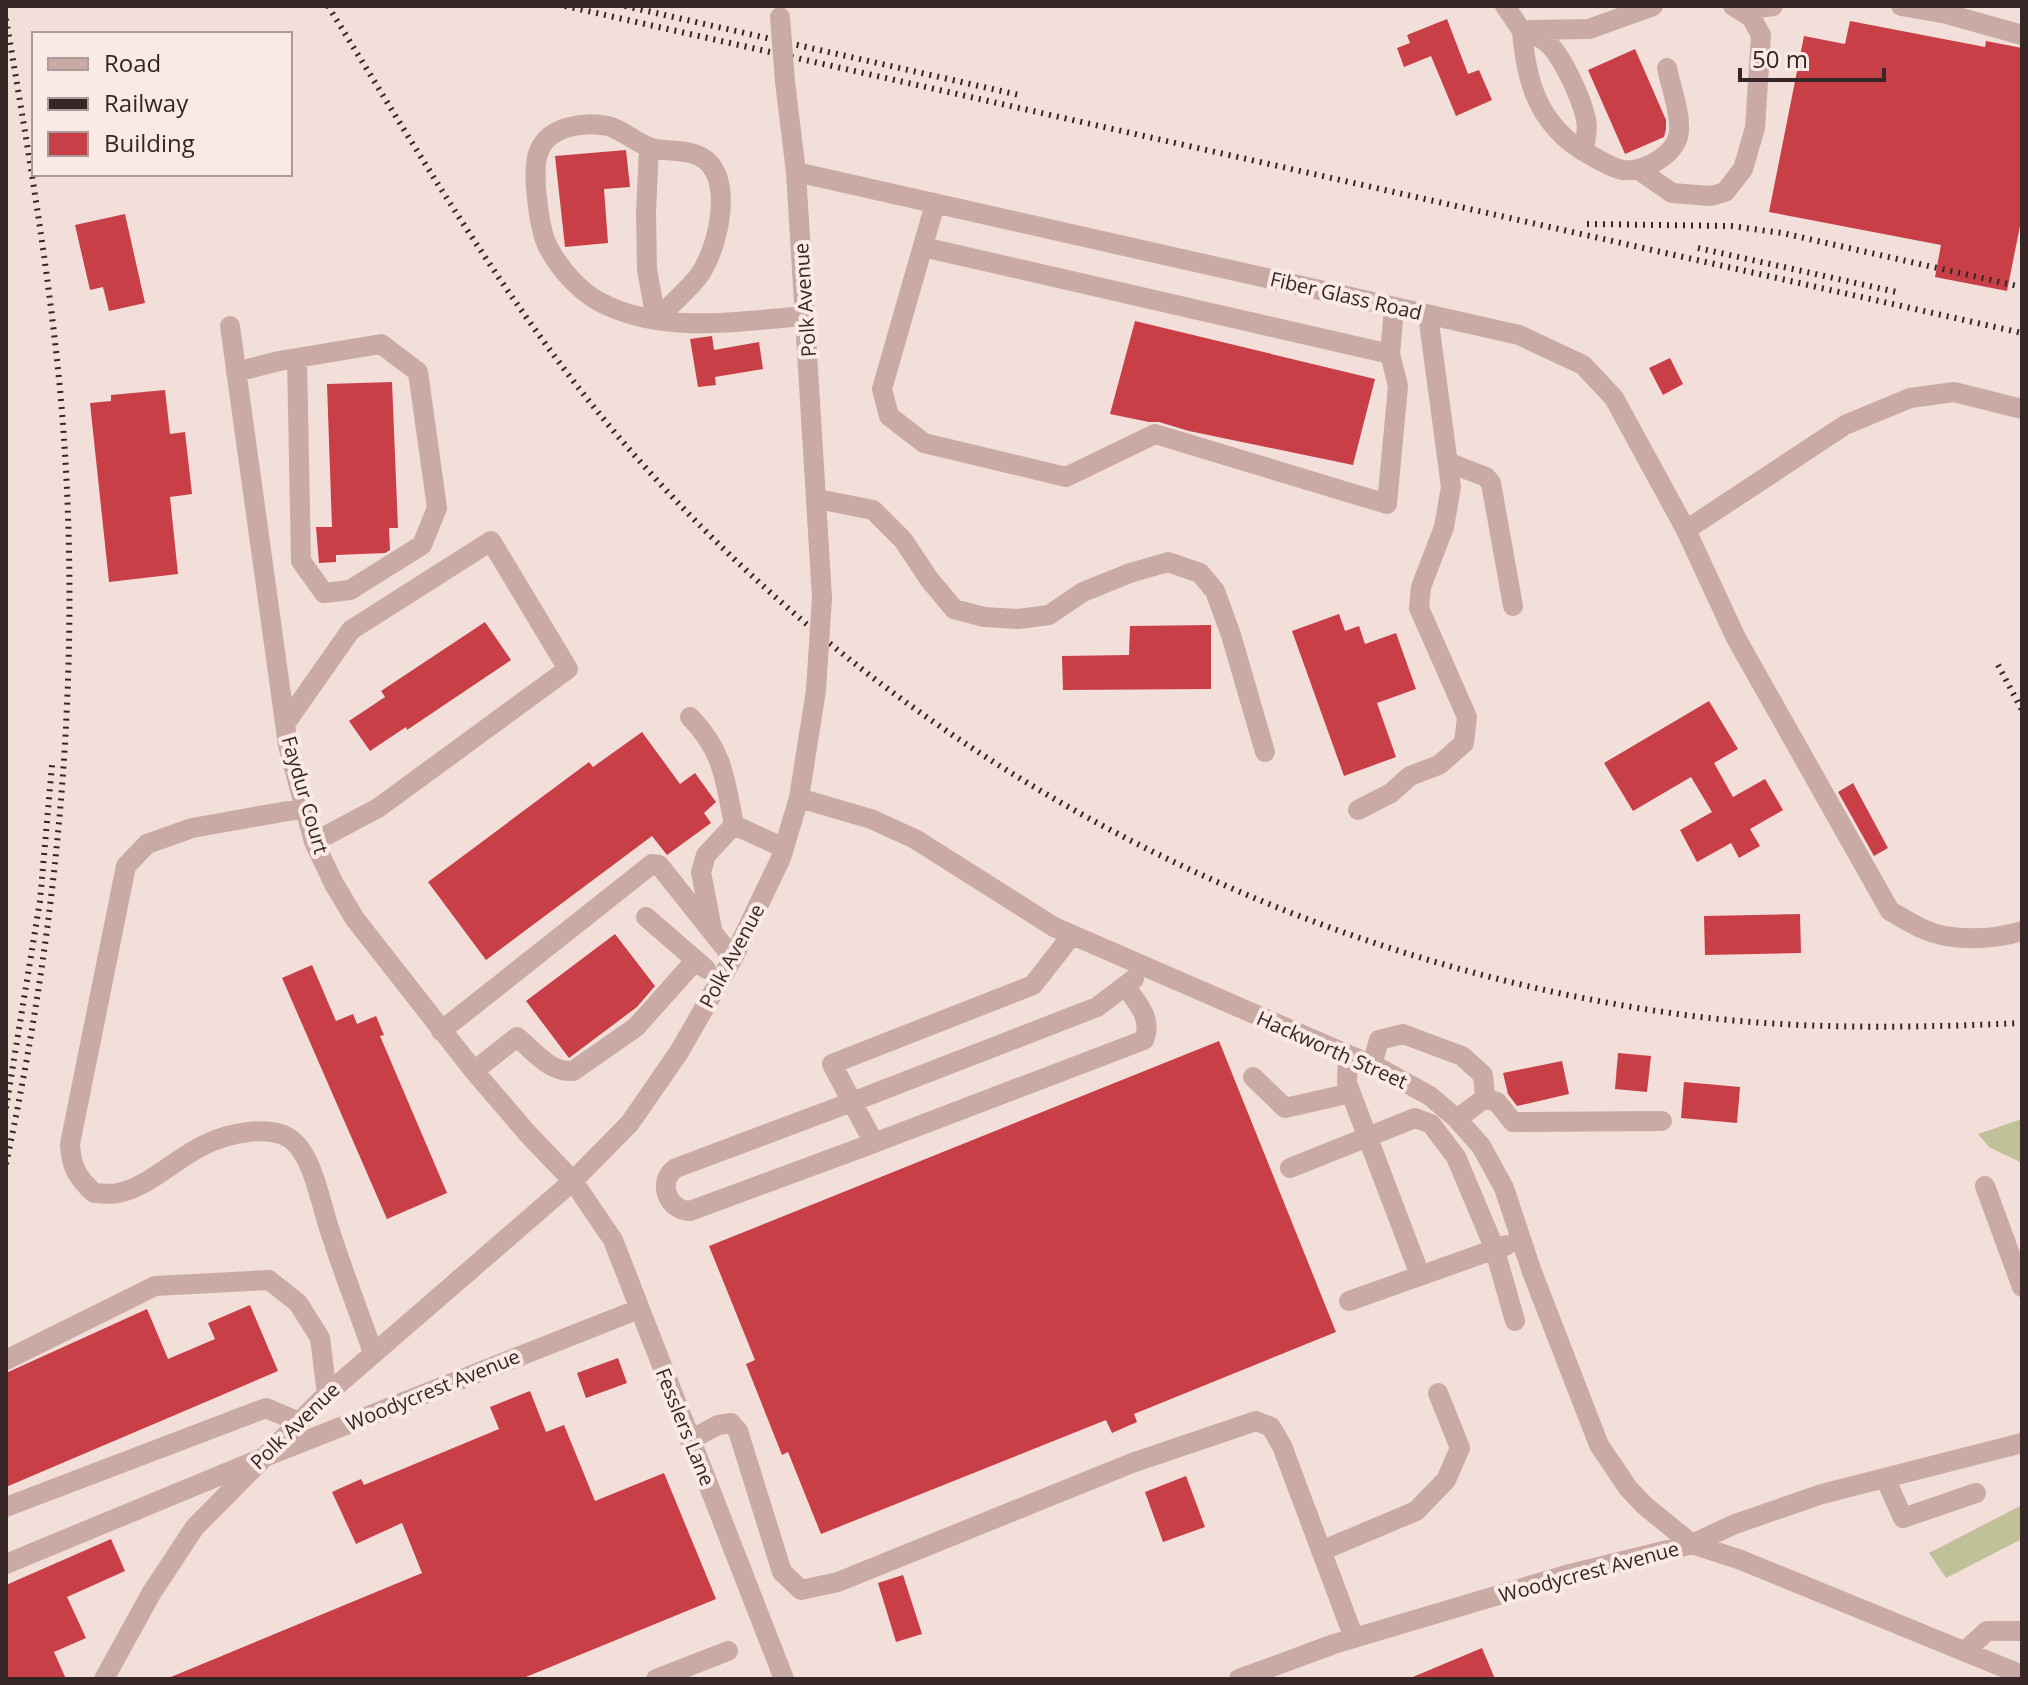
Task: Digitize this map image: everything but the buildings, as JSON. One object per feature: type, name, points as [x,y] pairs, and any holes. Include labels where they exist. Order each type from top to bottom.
[{"type":"street","points":[[1505,6],[1522,31],[1527,77],[1547,117],[1563,139],[1621,170],[1639,170],[1664,156],[1678,140],[1679,130],[1667,68]]},
{"type":"street","points":[[1522,31],[1589,29],[1653,6]]},
{"type":"street","points":[[1738,8],[1773,6]]},
{"type":"street","points":[[1901,6],[1947,14],[2022,35]]},
{"type":"street","points":[[1639,170],[1672,193],[1711,196],[1725,192],[1743,169],[1755,128],[1761,35],[1751,17],[1738,8]]},
{"type":"street","name":"Polk Avenue","points":[[104,1679],[152,1592],[195,1527],[327,1394],[573,1181],[630,1123],[679,1052],[733,958],[784,848],[799,798],[816,690],[822,598],[796,172],[780,11]]},
{"type":"street","points":[[1522,31],[1548,42],[1561,62],[1579,98],[1585,119],[1587,134],[1583,151]]},
{"type":"street","points":[[656,320],[700,275],[719,229],[721,192],[716,169],[699,156],[649,147],[609,127],[577,125],[552,134],[538,152],[536,197],[547,245],[572,282],[606,306],[656,320],[695,325],[806,316]]},
{"type":"street","points":[[649,147],[647,269],[656,320]]},
{"type":"street","name":"Fiber Glass Road","points":[[796,172],[1519,335],[1583,365],[1614,398],[1686,530],[1736,638],[1890,911],[1926,931],[1961,938],[2004,937],[2022,931]]},
{"type":"street","points":[[935,204],[882,389],[889,416],[924,443],[1066,477],[1155,434],[1387,504],[1398,386],[1390,354],[1394,307]]},
{"type":"street","points":[[923,247],[1390,354]]},
{"type":"street","points":[[1358,810],[1391,793],[1410,776],[1439,765],[1464,743],[1467,717],[1419,608],[1421,587],[1444,527],[1451,487],[1428,315]]},
{"type":"street","name":"Faydur Court","points":[[230,326],[285,724],[314,842],[355,919],[474,1071],[573,1181]]},
{"type":"street","points":[[236,372],[297,358],[381,344],[418,372],[437,508],[422,545],[350,590],[324,593],[301,561],[297,358]]},
{"type":"street","points":[[1686,530],[1845,425],[1910,398],[1954,392],[2022,409]]},
{"type":"street","points":[[1450,463],[1486,477],[1491,483],[1513,606]]},
{"type":"street","points":[[818,499],[873,510],[903,540],[954,609],[984,617],[1018,619],[1049,615],[1083,592],[1168,562],[1200,573],[1215,591],[1265,752]]},
{"type":"street","points":[[285,724],[351,630],[491,541],[568,669],[378,808],[314,842]]},
{"type":"street","points":[[690,717],[713,743],[721,764],[734,825]]},
{"type":"street","name":"Hackworth Street","points":[[799,798],[871,819],[915,839],[1054,927],[1372,1065],[1430,1096],[1457,1119],[1481,1146],[1494,1167],[1599,1445],[1628,1488],[1692,1544]]},
{"type":"street","points":[[305,808],[192,828],[147,844],[126,866],[70,1144],[71,1162],[77,1177],[94,1193],[117,1194],[152,1178],[203,1145],[236,1133],[269,1132],[292,1140],[309,1165],[373,1353]]},
{"type":"street","points":[[734,825],[784,848]]},
{"type":"street","points":[[713,933],[701,872],[706,855],[734,825]]},
{"type":"street","points":[[441,1031],[652,864],[659,865],[733,958]]},
{"type":"street","points":[[646,917],[720,981]]},
{"type":"street","points":[[874,1143],[832,1064],[1033,985],[1072,935]]},
{"type":"street","points":[[474,1071],[517,1037],[554,1069],[573,1071],[636,1027],[695,961]]},
{"type":"street","points":[[1125,986],[1144,1012],[1148,1031],[1144,1040],[690,1211],[680,1211],[672,1206],[664,1182],[667,1174],[676,1168],[1097,1007],[1148,968]]},
{"type":"street","points":[[1372,1065],[1379,1040],[1403,1034],[1462,1056],[1483,1075],[1485,1098]]},
{"type":"street","points":[[1348,1055],[1347,1083],[1420,1275]]},
{"type":"street","points":[[1253,1077],[1285,1108],[1351,1093]]},
{"type":"street","points":[[1457,1119],[1485,1098]]},
{"type":"street","points":[[1485,1098],[1497,1102],[1513,1122],[1662,1121]]},
{"type":"street","points":[[1290,1168],[1415,1118],[1431,1124],[1456,1157],[1494,1247],[1515,1321]]},
{"type":"street","name":"Fesslers Lane","points":[[573,1181],[613,1240],[784,1679]]},
{"type":"street","points":[[1985,1186],[2022,1287]]},
{"type":"street","points":[[1349,1301],[1494,1247],[1522,1241]]},
{"type":"street","points":[[6,1360],[155,1286],[269,1280],[298,1303],[320,1338],[327,1394]]},
{"type":"street","name":"Woodycrest Avenue","points":[[6,1564],[262,1458],[639,1309]]},
{"type":"street","points":[[1321,1551],[1416,1511],[1446,1480],[1460,1448],[1438,1393]]},
{"type":"street","points":[[6,1507],[266,1408],[299,1422]]},
{"type":"street","points":[[690,1440],[718,1425],[731,1423],[738,1431],[782,1572],[801,1590],[838,1582],[1132,1463],[1256,1421],[1271,1427],[1282,1446],[1354,1638]]},
{"type":"street","points":[[1692,1544],[1735,1524],[1822,1494],[2022,1443]]},
{"type":"street","points":[[1885,1478],[1903,1518],[1976,1493]]},
{"type":"street","name":"Woodycrest Avenue","points":[[1239,1679],[1354,1638],[1579,1572],[1692,1544],[1741,1560],[2022,1675]]},
{"type":"street","points":[[1965,1651],[1987,1631],[2022,1631]]},
{"type":"street","points":[[656,1679],[728,1651]]},
{"type":"green space","points":[[2022,1119],[2022,1163],[1989,1147],[1978,1134]]},
{"type":"green space","points":[[2022,1505],[2022,1539],[1946,1578],[1929,1553]]},
{"type":"railway","points":[[328,6],[515,301],[556,358],[644,466],[750,574],[864,671],[986,757],[1116,833],[1251,897],[1392,949],[1537,988],[1727,1020],[1896,1027],[2022,1023]]},
{"type":"railway","points":[[565,6],[2022,333]]},
{"type":"railway","points":[[625,6],[1019,95]]},
{"type":"railway","points":[[6,19],[55,343],[67,487],[69,584],[68,682],[54,876],[41,972],[6,1164]]},
{"type":"railway","points":[[1587,224],[1731,226],[1782,233],[2022,287]]},
{"type":"railway","points":[[1698,248],[1901,293]]},
{"type":"railway","points":[[1998,665],[2022,710]]},
{"type":"railway","points":[[6,1108],[40,901],[52,765]]}]
